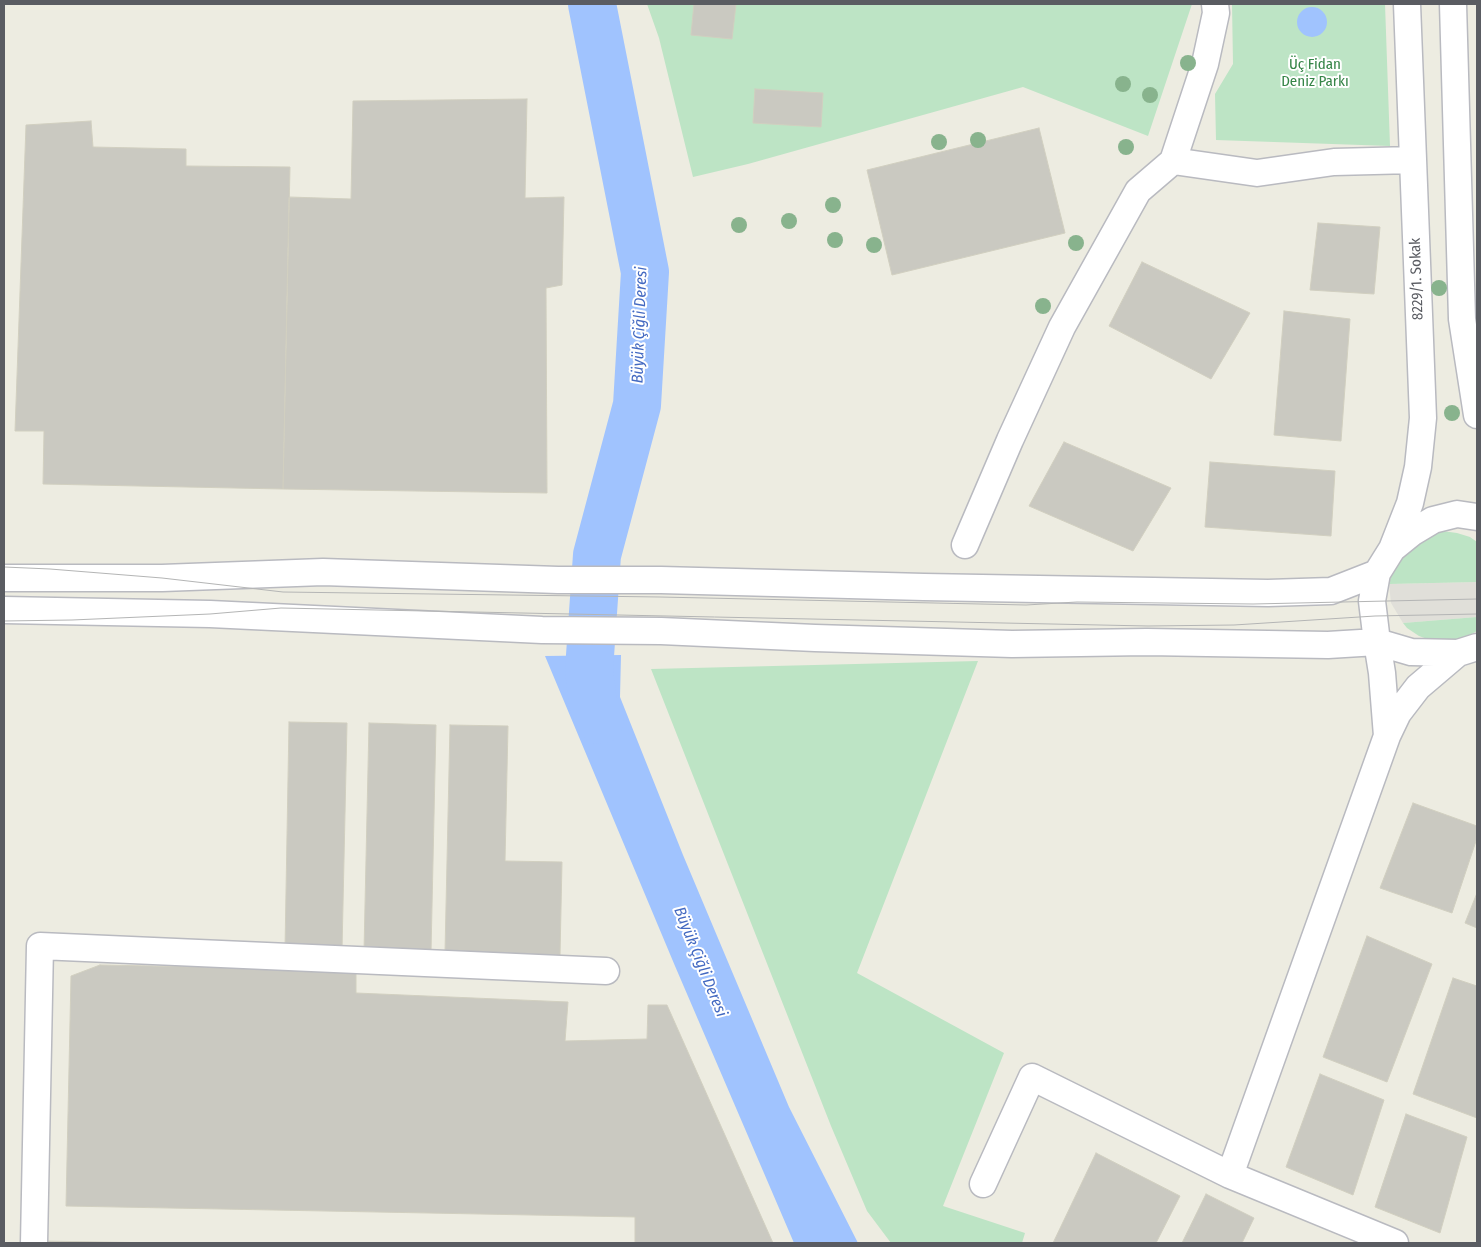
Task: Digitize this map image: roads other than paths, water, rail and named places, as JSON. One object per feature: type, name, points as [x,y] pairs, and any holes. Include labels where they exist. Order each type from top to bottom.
[{"type":"street","points":[[965,545],[1010,440],[1062,327],[1138,191],[1173,160],[1205,64],[1216,13],[1215,4]]},
{"type":"street","name":"8229/1. Sokak","points":[[1392,549],[1410,504],[1418,466],[1423,418],[1407,4]]},
{"type":"street","points":[[1453,4],[1467,146],[1462,319],[1477,415]]},
{"type":"street","points":[[1173,160],[1257,173],[1334,162],[1413,160]]},
{"type":"street","points":[[1387,736],[1382,673],[1372,601],[1377,573],[1392,549],[1413,532],[1433,520],[1457,514],[1477,517]]},
{"type":"street","points":[[4,578],[162,578],[323,572],[558,580],[661,580],[1268,593],[1331,591],[1377,573]]},
{"type":"street","points":[[4,610],[210,614],[542,630],[661,631],[1012,644],[1147,642],[1328,645],[1377,642],[1411,652],[1468,650]]},
{"type":"street","points":[[1230,1175],[1387,736],[1398,713],[1418,687],[1468,650]]},
{"type":"street","points":[[34,1243],[40,946],[606,971]]},
{"type":"street","points":[[983,1184],[1032,1077],[1230,1175],[1395,1243]]},
{"type":"water","points":[[1312,7],[1322,12],[1327,22],[1322,32],[1312,37],[1302,32],[1297,22],[1302,12]]},
{"type":"water","points":[[621,655],[620,697],[683,855],[789,1107],[858,1243],[794,1243],[545,656]]},
{"type":"waterway","name":"Büyük Çiğli Deresi","points":[[592,4],[645,272],[637,405],[597,555],[589,670],[593,703],[600,720]]},
{"type":"tram line","points":[[4,567],[162,578],[283,592],[660,597],[1026,605],[1077,602],[1253,604],[1477,599]]},
{"type":"tram line","points":[[4,621],[210,614],[281,608],[1148,626],[1234,625],[1375,616],[1477,614]]},
{"type":"park label","name":"Üç Fidan Deniz Parkı","points":[[1315,74]]}]
